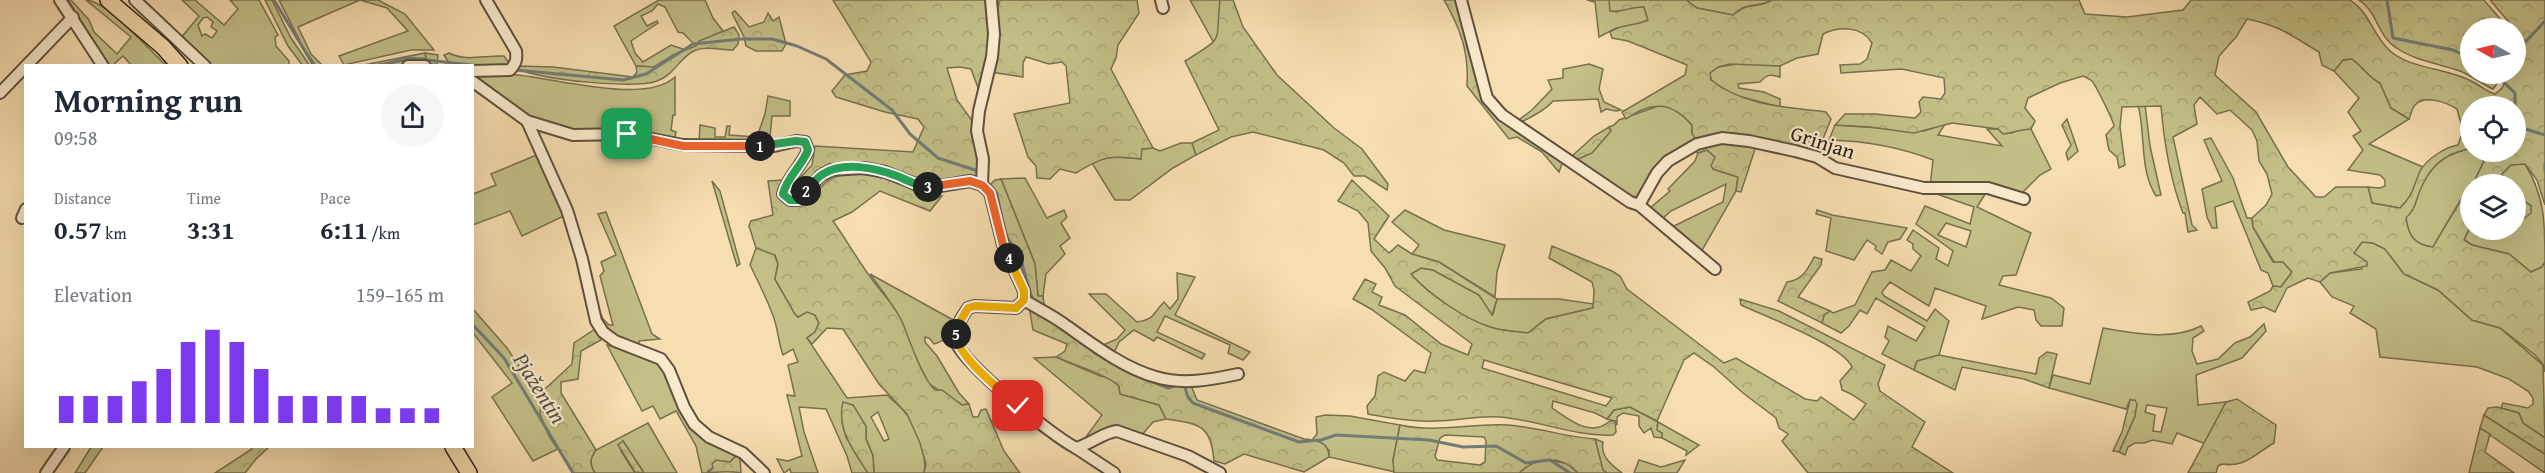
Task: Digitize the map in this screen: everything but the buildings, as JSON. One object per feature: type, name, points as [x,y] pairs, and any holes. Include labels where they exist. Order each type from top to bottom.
[{"type":"main road","points":[[108,0],[163,47],[178,64]]},
{"type":"main road","points":[[454,448],[469,473]]},
{"type":"street","points":[[60,0],[102,64]]},
{"type":"street","points":[[135,0],[203,64]]},
{"type":"street","points":[[474,71],[510,70],[516,64],[516,51],[486,0]]},
{"type":"street","points":[[982,185],[983,159],[977,131],[993,45],[991,0]]},
{"type":"street","points":[[1461,0],[1487,98],[1494,107],[1502,115],[1617,194],[1639,206],[1715,269]]},
{"type":"street","points":[[28,64],[73,17]]},
{"type":"street","points":[[0,93],[24,68]]},
{"type":"street","points":[[474,82],[527,121],[573,135],[627,134],[683,146],[774,146],[796,141],[805,142],[808,150],[804,161],[785,185],[783,194],[790,200],[799,200],[820,176],[831,170],[864,168],[921,186],[934,187],[970,181],[982,185],[990,193],[1003,245],[1024,291],[1024,300],[1016,308],[975,306],[968,308],[956,328],[956,341],[965,355],[1018,406],[1114,473]]},
{"type":"street","points":[[527,121],[567,210],[596,321],[603,332],[615,341],[661,359],[669,370],[694,424],[709,437],[743,453],[764,473]]},
{"type":"street","name":"Grinjan","points":[[1639,206],[1657,173],[1668,161],[1697,144],[1722,138],[1749,141],[1794,151],[1855,173],[1924,188],[1988,188],[2024,199]]},
{"type":"street","points":[[1024,300],[1062,322],[1090,344],[1154,377],[1176,381],[1204,381],[1238,374]]},
{"type":"street","points":[[1076,448],[1091,444],[1110,432],[1117,431],[1188,456],[1220,473]]},
{"type":"street","points":[[46,473],[63,448]]},
{"type":"green space","points":[[68,0],[71,0],[89,20],[94,32],[117,54],[131,37],[86,0],[105,8],[128,27],[165,64],[130,64],[123,56],[115,64],[108,64]]},
{"type":"green space","points":[[182,0],[195,0],[224,25],[238,9],[230,0],[259,0],[278,35],[275,37],[276,46],[289,64],[207,64],[180,39],[199,16]],"holes":[[[207,17],[213,22],[211,27],[217,31],[212,38],[205,34],[202,36],[198,25],[203,18]]]},
{"type":"green space","points":[[265,0],[272,0],[291,38],[309,64],[302,64],[288,46]]},
{"type":"green space","points":[[279,0],[360,0],[298,27],[311,54],[321,64],[315,64],[304,49]]},
{"type":"green space","points":[[360,0],[378,0],[405,14],[434,50],[411,50],[343,64],[339,56],[408,31],[387,8]]},
{"type":"green space","points":[[659,0],[705,0],[713,18],[723,31],[700,41],[696,46],[683,33],[678,32],[665,7],[658,4],[652,11],[641,16],[647,26],[657,21],[658,23],[631,41],[635,53],[643,62],[671,45],[686,50],[654,67],[636,66],[614,26]]},
{"type":"green space","points":[[833,0],[989,0],[993,34],[980,93],[971,69],[947,68],[957,100],[973,122],[983,179],[930,186],[878,165],[846,164],[822,168],[802,190],[798,189],[798,180],[812,165],[815,146],[913,152],[924,127],[918,119],[836,97],[832,91],[845,75],[867,71],[871,62]]},
{"type":"green space","points":[[1137,0],[1139,13],[1118,45],[1111,69],[1153,148],[1142,149],[1141,159],[1107,158],[1076,173],[1060,169],[1050,179],[1037,178],[1036,166],[1028,157],[1014,114],[1070,103],[1066,66],[1062,62],[1049,64],[1026,57],[1023,63],[1023,77],[991,72],[999,1]]},
{"type":"green space","points":[[1190,0],[1220,0],[1219,32],[1214,43]]},
{"type":"green space","points":[[1220,0],[1233,0],[1243,27],[1277,75],[1334,128],[1362,149],[1388,184],[1387,190],[1365,176],[1354,176],[1344,163],[1324,150],[1253,132],[1231,137],[1196,155],[1192,143],[1219,130],[1185,61],[1207,47],[1216,38]]},
{"type":"green space","points":[[1444,0],[1458,0],[1479,90],[1486,105],[1496,116],[1560,159],[1562,164],[1559,172],[1542,152],[1517,137],[1509,139],[1467,86],[1467,62],[1463,42]]},
{"type":"green space","points":[[1587,0],[1609,0],[1616,12],[1634,6],[1644,7],[1648,20],[1637,26],[1616,28],[1599,37],[1595,2]]},
{"type":"green space","points":[[1609,0],[1686,0],[1697,8],[1733,15],[1749,6],[1772,0],[2079,0],[2085,14],[2127,17],[2183,10],[2191,0],[2350,0],[2363,11],[2383,44],[2397,56],[2417,65],[2451,73],[2460,77],[2460,84],[2476,84],[2495,94],[2504,84],[2526,84],[2526,18],[2505,18],[2490,0],[2545,0],[2545,205],[2537,180],[2525,164],[2511,165],[2502,174],[2478,174],[2484,162],[2526,162],[2526,96],[2460,96],[2460,120],[2457,109],[2442,102],[2425,100],[2415,105],[2409,119],[2391,108],[2380,83],[2352,59],[2343,60],[2334,71],[2322,65],[2319,52],[2277,28],[2247,19],[2236,37],[2219,56],[2215,75],[2256,112],[2288,167],[2316,197],[2324,197],[2336,187],[2368,187],[2372,203],[2400,208],[2411,194],[2420,171],[2427,162],[2442,151],[2458,145],[2460,139],[2460,152],[2437,163],[2427,176],[2413,209],[2406,218],[2409,230],[2417,242],[2433,247],[2460,202],[2460,240],[2509,254],[2531,272],[2542,267],[2545,262],[2545,372],[2543,364],[2535,355],[2500,328],[2472,320],[2438,290],[2404,274],[2385,249],[2373,243],[2362,242],[2354,253],[2367,262],[2367,266],[2330,273],[2320,282],[2308,278],[2287,288],[2275,312],[2264,307],[2251,310],[2248,302],[2270,291],[2273,286],[2281,287],[2292,272],[2283,262],[2274,262],[2253,227],[2252,218],[2266,205],[2272,194],[2267,174],[2259,161],[2257,141],[2252,130],[2230,110],[2217,114],[2200,97],[2194,105],[2197,124],[2173,137],[2192,225],[2197,230],[2188,232],[2185,213],[2178,200],[2168,161],[2161,106],[2122,107],[2120,127],[2125,165],[2119,168],[2117,157],[2109,150],[2106,135],[2114,126],[2113,123],[2094,84],[2084,76],[2060,83],[2028,98],[2025,108],[2035,121],[2031,129],[2003,134],[1998,129],[1952,123],[1914,133],[1835,125],[1845,114],[1915,118],[1921,112],[1919,102],[1923,97],[1941,99],[1945,93],[1944,78],[1902,69],[1841,73],[1840,65],[1860,64],[1867,59],[1872,43],[1862,33],[1850,29],[1829,31],[1823,34],[1818,54],[1797,58],[1780,66],[1730,64],[1718,67],[1710,73],[1711,80],[1724,89],[1751,100],[1781,107],[1826,112],[1831,119],[1820,146],[1815,152],[1734,133],[1723,133],[1696,140],[1692,133],[1692,125],[1676,111],[1668,108],[1660,106],[1644,109],[1626,119],[1622,112],[1685,75],[1687,65],[1628,41],[1612,38],[1610,32],[1614,29],[1648,20],[1644,7],[1610,11]]},
{"type":"green space","points":[[1686,0],[1772,0],[1749,6],[1733,15],[1697,8]]},
{"type":"green space","points":[[2359,0],[2484,0],[2499,18],[2460,18],[2460,71],[2419,59],[2395,47],[2385,37],[2365,5]]},
{"type":"green space","points":[[735,11],[749,27],[764,22],[768,13],[773,21],[779,17],[786,44],[782,51],[756,51],[746,46],[732,13]]},
{"type":"green space","points":[[734,27],[739,35],[738,44],[733,50],[707,48],[692,52],[672,71],[657,81],[609,84],[546,77],[519,69],[519,66],[553,67],[633,77],[637,72],[636,66],[654,67],[673,55],[696,46],[699,41]]},
{"type":"green space","points":[[425,53],[438,55],[437,64],[385,64],[392,61],[426,58]]},
{"type":"green space","points":[[425,53],[426,58],[383,64],[369,64]]},
{"type":"green space","points":[[449,53],[469,58],[504,56],[510,64],[507,67],[450,64],[444,55]]},
{"type":"green space","points":[[2352,59],[2380,83],[2391,108],[2409,119],[2369,144],[2423,167],[2410,198],[2400,208],[2372,203],[2368,187],[2385,186],[2385,180],[2380,175],[2348,170],[2363,150],[2353,136],[2361,131],[2348,112],[2359,98],[2334,71],[2343,60]]},
{"type":"green space","points":[[1743,63],[1780,66],[1780,77],[1769,75],[1760,82],[1738,84],[1739,88],[1764,92],[1780,99],[1780,107],[1727,93],[1711,80],[1710,73],[1718,67]]},
{"type":"green space","points":[[1589,64],[1603,69],[1599,89],[1604,102],[1621,110],[1606,109],[1601,112],[1598,99],[1553,101],[1532,116],[1519,123],[1516,122],[1532,110],[1552,89],[1548,80],[1563,78],[1563,69]]},
{"type":"green space","points":[[485,74],[517,75],[599,88],[643,89],[661,85],[675,77],[675,115],[673,115],[671,130],[676,132],[674,141],[585,133],[536,122],[474,78]]},
{"type":"green space","points":[[2484,84],[2497,84],[2493,89]]},
{"type":"green space","points":[[768,96],[790,101],[790,116],[772,116],[769,147],[699,143],[700,125],[715,128],[715,137],[725,137],[727,126],[730,126],[729,135],[757,137]]},
{"type":"green space","points":[[1661,105],[1674,110],[1692,125],[1692,133],[1696,140],[1684,146],[1638,199],[1634,200],[1574,161],[1592,153],[1611,131],[1609,127],[1619,120]]},
{"type":"green space","points":[[2138,105],[2145,105],[2150,146],[2161,195],[2156,196],[2147,175]]},
{"type":"green space","points":[[2067,119],[2078,151],[2068,160],[2066,153],[2071,145],[2062,125]]},
{"type":"green space","points":[[1945,124],[1938,135],[2002,146],[1987,129],[2012,133],[2020,129],[2031,129],[2051,169],[2040,175],[2020,195],[1930,186],[1933,160],[1882,146],[1829,140],[1835,125],[1924,131]]},
{"type":"green space","points":[[1609,127],[1611,131],[1592,153],[1574,161],[1570,158],[1594,136]]},
{"type":"green space","points":[[2211,138],[2233,178],[2247,218],[2252,218],[2253,227],[2273,262],[2283,262],[2292,272],[2281,287],[2273,286],[2268,273],[2261,270],[2233,201],[2215,207],[2217,228],[2212,228],[2207,217],[2202,189],[2222,181],[2204,140]]},
{"type":"green space","points":[[1722,141],[1756,146],[1741,192],[1736,191],[1738,177],[1713,169],[1711,166],[1715,157],[1707,150],[1698,153],[1693,149]]},
{"type":"green space","points":[[1181,143],[1192,143],[1196,155],[1173,168],[1130,200],[1115,200],[1092,163],[1122,157],[1141,159],[1141,149],[1153,148],[1160,151]]},
{"type":"green space","points":[[1707,150],[1715,157],[1713,169],[1738,177],[1736,191],[1701,252],[1672,227],[1723,202],[1726,184],[1671,211],[1662,219],[1649,209],[1670,191],[1668,189],[1695,161],[1698,153]]},
{"type":"green space","points":[[2459,152],[2460,162],[2484,162],[2478,174],[2460,174],[2460,201],[2433,247],[2421,244],[2411,234],[2406,217],[2413,209],[2423,183],[2432,169],[2444,159]]},
{"type":"green space","points":[[539,154],[566,215],[522,236],[510,211],[474,225],[474,194],[496,185],[491,174]]},
{"type":"green space","points":[[2511,164],[2525,164],[2537,188],[2545,235],[2545,262],[2542,267],[2531,272],[2509,254],[2472,245],[2465,240],[2526,240],[2526,214],[2531,206],[2526,202],[2526,174],[2502,174]]},
{"type":"green space","points":[[848,174],[885,178],[926,195],[942,196],[930,211],[880,191],[852,212],[833,221],[865,270],[898,314],[930,384],[935,390],[942,390],[962,405],[969,404],[973,417],[978,417],[981,410],[986,409],[1004,451],[1020,473],[924,473],[926,464],[920,443],[907,414],[879,384],[843,329],[827,328],[812,344],[807,338],[815,332],[819,323],[815,315],[807,312],[798,317],[795,314],[775,279],[778,264],[775,255],[756,248],[749,226],[751,221],[773,215],[768,181],[783,180],[781,189],[795,204],[802,204],[812,200],[824,184],[831,179]]},
{"type":"green space","points":[[1025,178],[1047,218],[1064,210],[1067,217],[1061,223],[1070,238],[1060,246],[1065,254],[1046,274],[1043,296],[1038,296],[1035,264],[1001,179]]},
{"type":"green space","points":[[1001,179],[1035,264],[1038,296],[1043,296],[1044,304],[1029,302],[1004,241],[999,211],[990,185],[995,180]]},
{"type":"green space","points":[[1352,180],[1389,216],[1374,239],[1389,253],[1398,245],[1412,254],[1439,262],[1497,299],[1492,315],[1479,295],[1433,270],[1421,268],[1411,274],[1418,282],[1458,312],[1480,323],[1499,329],[1528,333],[1546,319],[1593,308],[1592,282],[1549,258],[1552,246],[1620,276],[1627,289],[1724,363],[1736,358],[1805,399],[1817,401],[1821,397],[1854,420],[1866,404],[1842,390],[1840,381],[1852,367],[1846,358],[1819,341],[1741,305],[1740,299],[1779,311],[1885,365],[1878,384],[1880,391],[1925,422],[1912,447],[1953,473],[1808,473],[1782,441],[1788,434],[1779,428],[1776,418],[1694,353],[1684,360],[1657,421],[1630,407],[1614,410],[1607,419],[1595,413],[1553,401],[1552,408],[1588,428],[1603,426],[1610,421],[1615,421],[1616,432],[1613,435],[1571,431],[1500,417],[1427,421],[1368,414],[1367,406],[1375,396],[1378,376],[1384,372],[1405,381],[1414,370],[1425,373],[1431,353],[1371,309],[1353,299],[1365,279],[1376,284],[1372,292],[1382,297],[1379,305],[1405,315],[1441,344],[1468,355],[1472,344],[1395,286],[1385,268],[1371,251],[1368,223],[1358,211],[1338,201]],"holes":[[[1484,360],[1612,398],[1606,406],[1482,368]]]},
{"type":"green space","points":[[712,181],[720,191],[740,264],[737,266]]},
{"type":"green space","points":[[1987,191],[1977,207],[2031,233],[2016,275],[2003,276],[1999,285],[2051,298],[2064,308],[2062,326],[2041,326],[2036,320],[2034,310],[2018,307],[1982,319],[1986,306],[1935,288],[1929,306],[1890,282],[1882,292],[1884,296],[1927,321],[1935,309],[1949,321],[1939,355],[1917,361],[1914,370],[1882,354],[1889,341],[1885,337],[1888,326],[1916,341],[1925,327],[1876,298],[1867,314],[1860,310],[1841,333],[1822,323],[1824,315],[1830,311],[1833,313],[1855,305],[1872,272],[1885,270],[1891,260],[1911,271],[1921,256],[1913,249],[1913,244],[1907,240],[1913,230],[1939,248],[1936,259],[1948,266],[1953,251],[1916,224],[1925,206],[1970,224],[1974,207],[1931,192]],"holes":[[[1946,223],[1971,231],[1966,247],[1938,235]]]},
{"type":"green space","points":[[2526,202],[2531,206],[2531,213],[2526,217]]},
{"type":"green space","points":[[1405,210],[1444,230],[1505,245],[1497,272],[1495,297],[1439,262],[1412,254],[1419,245],[1392,222]]},
{"type":"green space","points":[[1817,210],[1832,215],[1907,228],[1900,239],[1888,242],[1882,254],[1867,240],[1854,260],[1826,251],[1831,218],[1816,214]]},
{"type":"green space","points":[[606,212],[652,334],[660,339],[639,341],[639,347],[608,332],[601,320],[595,301],[603,319],[609,325],[613,325],[600,276],[604,271],[601,262],[616,255],[598,214]]},
{"type":"green space","points":[[2362,242],[2373,243],[2385,249],[2404,274],[2438,290],[2472,320],[2500,328],[2543,365],[2545,438],[2523,423],[2519,413],[2501,408],[2503,403],[2528,408],[2533,404],[2533,398],[2528,391],[2509,379],[2477,367],[2380,357],[2376,329],[2350,313],[2354,306],[2332,297],[2320,282],[2330,273],[2362,269],[2354,253]]},
{"type":"green space","points":[[756,248],[774,254],[778,264],[775,279],[798,317],[807,311],[815,315],[819,323],[815,332],[807,338],[847,398],[887,395],[900,407],[908,416],[920,440],[925,466],[924,473],[874,473],[873,456],[866,439],[866,426],[842,423],[846,437],[868,473],[852,473],[826,409],[799,407],[804,432],[818,473],[791,473],[790,469],[784,473],[777,459],[788,461],[802,456],[787,395],[795,396],[788,365],[798,362],[793,349],[783,355],[774,318],[750,265]],"holes":[[[878,412],[889,439],[884,441],[871,417]]]},
{"type":"green space","points":[[1814,257],[1822,259],[1821,265],[1798,297],[1830,311],[1824,315],[1822,323],[1778,301],[1787,282],[1804,274]]},
{"type":"green space","points":[[1421,268],[1433,270],[1479,295],[1493,314],[1497,299],[1559,299],[1594,304],[1593,308],[1546,319],[1528,333],[1499,329],[1469,318],[1437,298],[1410,274]]},
{"type":"green space","points":[[1177,273],[1195,277],[1175,315],[1250,352],[1243,360],[1228,353],[1230,345],[1165,316],[1157,332],[1205,354],[1202,359],[1157,337],[1154,341],[1134,330],[1119,342],[1114,353],[1101,346],[1117,339],[1125,330],[1089,294],[1106,294],[1137,322],[1143,321],[1153,315],[1164,302],[1170,309],[1178,299]]},
{"type":"green space","points":[[870,274],[955,321],[951,333],[943,341],[934,344],[925,337],[925,342],[969,404],[962,405],[929,384],[907,340],[903,324]]},
{"type":"green space","points":[[1029,306],[1112,359],[1190,383],[1197,400],[1321,443],[1327,448],[1329,457],[1304,472],[1244,454],[1225,464],[1214,461],[1210,440],[1202,428],[1166,419],[1159,405],[1120,394],[1119,386],[1113,382],[1056,357],[1065,351],[1067,344],[1033,330]]},
{"type":"green space","points":[[474,310],[507,348],[529,381],[542,388],[543,420],[558,449],[533,461],[492,397],[512,383],[474,334]]},
{"type":"green space","points":[[2264,324],[2266,331],[2242,358],[2196,375],[2198,405],[2226,402],[2206,444],[2177,433],[2172,444],[2153,440],[2135,443],[2128,447],[2125,455],[2119,452],[2135,416],[2130,400],[2126,409],[2049,388],[2053,375],[2090,384],[2103,328],[2140,334],[2165,335],[2190,331],[2201,326],[2204,331],[2193,338],[2192,351],[2197,364],[2218,359],[2235,343],[2250,337]],"holes":[[[2147,405],[2167,408],[2161,432],[2153,431],[2155,415],[2145,412]]]},
{"type":"green space","points":[[595,329],[601,340],[581,351],[578,379],[561,382],[561,393],[596,450],[591,461],[595,473],[574,473],[549,436],[540,414],[542,388],[546,388],[572,364],[574,343]]},
{"type":"green space","points":[[607,345],[623,348],[658,361],[665,369],[689,422],[737,455],[730,462],[722,462],[708,471],[709,473],[702,473],[696,446],[676,411],[660,419],[653,406],[642,411]]},
{"type":"green space","points":[[2047,352],[2057,354],[2049,388],[2024,379],[1962,367],[1955,390],[1914,370],[1917,361],[1939,355],[2036,374],[2039,358]]},
{"type":"green space","points":[[1056,357],[1110,378],[1119,386],[1120,394],[1159,405],[1166,419],[1153,422],[1141,436],[1119,429],[1089,439],[1086,437],[1102,415],[1034,358]]},
{"type":"green space","points":[[2237,399],[2276,425],[2274,443],[2244,462],[2218,466],[2216,473],[2188,473],[2226,402]]},
{"type":"green space","points":[[2130,400],[2135,400],[2137,404],[2135,416],[2119,452],[2113,451],[2122,432]]},
{"type":"green space","points":[[843,402],[853,405],[866,426],[866,439],[873,456],[874,473],[868,473],[857,457],[844,430],[841,412]]},
{"type":"green space","points":[[1630,407],[1658,422],[1657,426],[1662,433],[1662,438],[1654,437],[1651,428],[1644,433],[1639,426],[1639,416],[1623,413],[1617,417],[1617,425],[1615,421],[1607,419],[1614,410]]},
{"type":"green space","points":[[2497,407],[2519,413],[2523,423],[2545,438],[2545,454],[2484,415],[2488,408]]},
{"type":"green space","points":[[2484,415],[2545,454],[2545,473],[2480,428]]},
{"type":"green space","points":[[1350,416],[1400,425],[1393,460],[1395,472],[1329,457],[1329,450],[1312,440],[1317,434],[1316,417]]},
{"type":"green space","points":[[1658,422],[1699,445],[1686,455],[1687,451],[1662,438],[1662,433],[1657,430]]},
{"type":"green space","points":[[648,423],[677,473],[644,473],[623,441],[621,451],[635,473],[595,473],[591,461],[596,450]]},
{"type":"green space","points":[[1400,425],[1440,428],[1507,425],[1595,439],[1603,470],[1607,473],[1578,473],[1564,463],[1549,460],[1533,463],[1519,473],[1394,473],[1393,460]],"holes":[[[1445,435],[1484,437],[1486,441],[1485,462],[1480,465],[1437,460],[1435,456],[1440,438]]]},
{"type":"green space","points":[[2480,428],[2490,434],[2485,452],[2514,473],[2469,473]]},
{"type":"green space","points":[[1595,439],[1603,442],[1605,456],[1622,473],[1603,471]]},
{"type":"green space","points":[[623,441],[644,473],[635,472],[618,445]]},
{"type":"green space","points":[[90,448],[102,448],[85,473],[75,473]]},
{"type":"green space","points":[[268,448],[245,473],[215,473],[252,449]]},
{"type":"green space","points":[[737,455],[740,459],[741,473],[708,472],[713,468],[712,464],[716,460],[730,462]]},
{"type":"green space","points":[[1543,459],[1569,464],[1578,473],[1519,473],[1527,466]]},
{"type":"green space","points":[[1639,460],[1661,467],[1685,460],[1677,473],[1634,473]]},
{"type":"waterway","name":"Pjažentin","points":[[274,0],[313,64]]},
{"type":"waterway","points":[[2387,0],[2393,38],[2460,53]]},
{"type":"waterway","points":[[2526,41],[2545,21]]},
{"type":"waterway","points":[[515,70],[623,80],[646,74],[693,44],[741,39],[772,39],[797,46],[826,59],[892,110],[910,134],[938,158],[975,170],[980,175]]},
{"type":"waterway","points":[[386,64],[410,58],[462,64]]},
{"type":"waterway","points":[[474,65],[479,66]]},
{"type":"waterway","points":[[2506,84],[2515,93],[2515,96]]},
{"type":"waterway","points":[[2526,129],[2545,135]]},
{"type":"waterway","points":[[2545,163],[2545,171]]},
{"type":"waterway","points":[[985,179],[997,194],[1003,225]]},
{"type":"waterway","points":[[1005,234],[1020,257],[1033,302]]},
{"type":"waterway","name":"Pjažentin","points":[[474,326],[504,358],[573,473]]},
{"type":"waterway","points":[[1090,348],[1125,370]]},
{"type":"waterway","points":[[1148,380],[1168,388],[1178,385]]},
{"type":"waterway","points":[[1184,385],[1193,403],[1299,442],[1321,440],[1336,435],[1429,440],[1463,447],[1496,446],[1526,463],[1550,460],[1570,473]]},
{"type":"route","points":[[627,134],[683,146],[774,146],[796,141],[805,142],[808,150],[804,161],[785,185],[783,194],[790,200],[799,200],[820,176],[831,170],[864,168],[885,172],[921,186],[934,187],[970,181],[982,185],[990,193],[1003,245],[1024,291],[1024,300],[1016,308],[975,306],[968,308],[956,328],[956,341],[965,355],[1018,406]]}]
